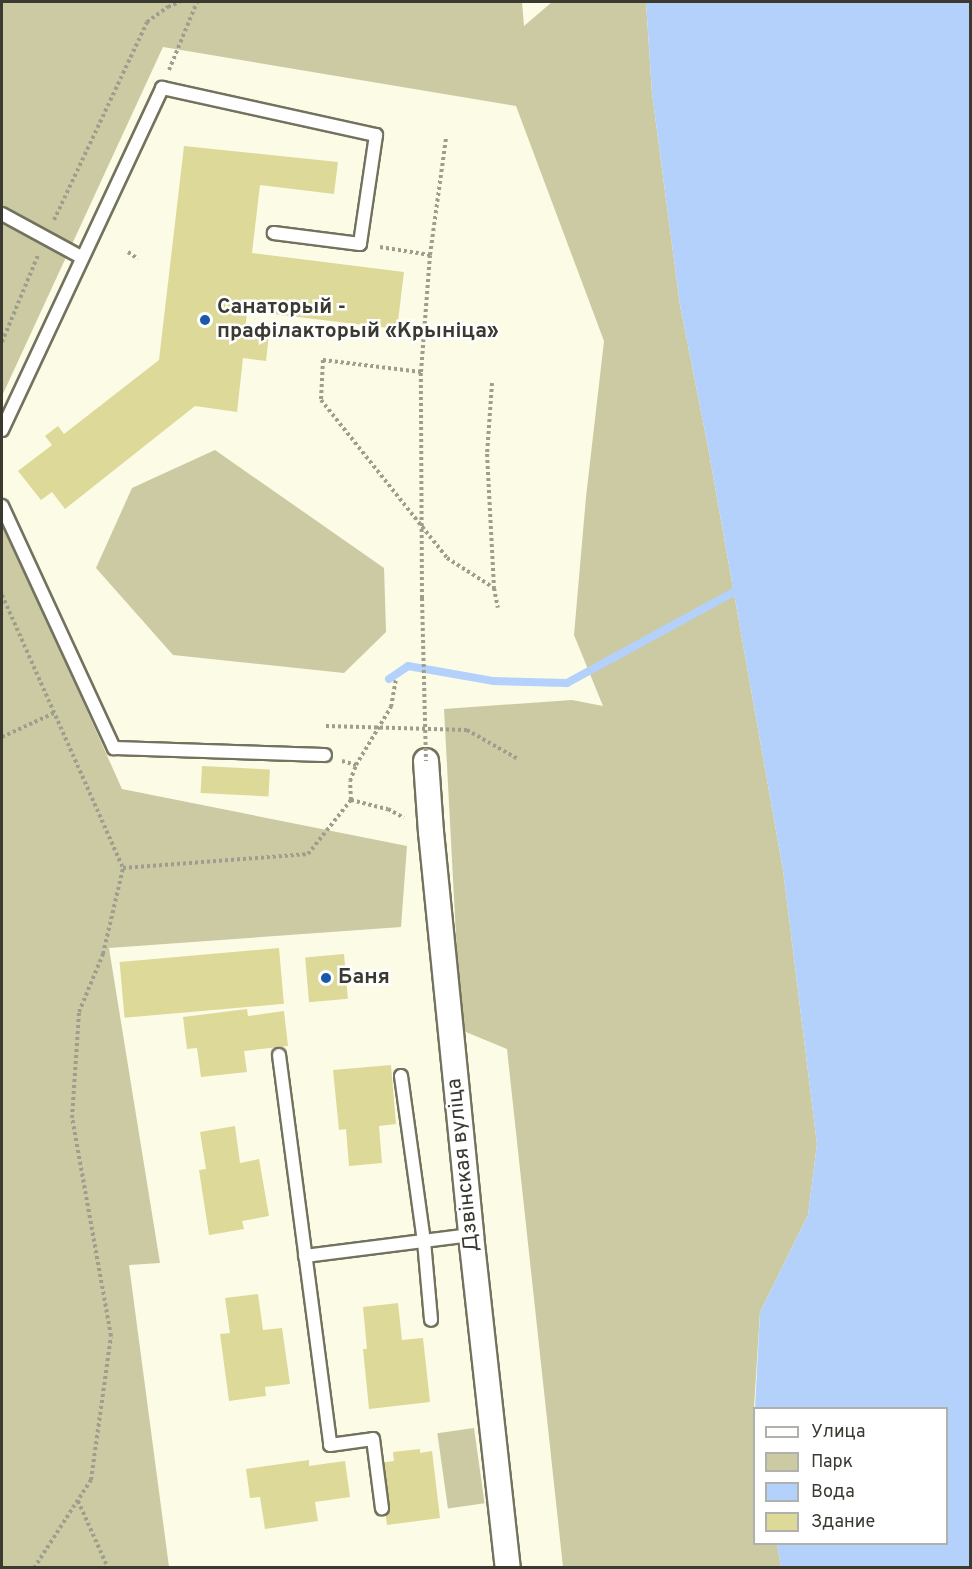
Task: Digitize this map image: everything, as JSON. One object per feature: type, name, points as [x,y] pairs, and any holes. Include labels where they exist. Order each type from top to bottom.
[{"type":"street","name":"Дзвінская вуліца","points":[[426,761],[471,1235],[508,1568]]},
{"type":"lane","points":[[2,430],[162,88],[376,135],[360,244],[274,233]]},
{"type":"lane","points":[[2,214],[81,257]]},
{"type":"lane","points":[[2,506],[114,748],[325,755]]},
{"type":"lane","points":[[279,1055],[330,1445],[373,1439],[382,1508]]},
{"type":"lane","points":[[401,1076],[424,1241],[431,1320]]},
{"type":"lane","points":[[305,1256],[471,1235]]},
{"type":"path","points":[[2,342],[45,238],[147,22],[168,7],[180,2]]},
{"type":"path","points":[[162,88],[197,2]]},
{"type":"path","points":[[426,761],[421,527],[421,372],[430,255],[446,138]]},
{"type":"path","points":[[360,244],[430,255]]},
{"type":"path","points":[[128,252],[138,259]]},
{"type":"path","points":[[421,372],[322,360],[321,400],[447,558],[494,588]]},
{"type":"path","points":[[492,383],[487,454],[494,588],[498,608]]},
{"type":"path","points":[[2,595],[123,868],[104,954],[79,1012],[72,1118],[111,1336],[91,1480],[34,1568]]},
{"type":"path","points":[[123,868],[308,854],[351,800],[350,781],[356,765],[391,707],[396,680]]},
{"type":"path","points":[[2,737],[54,712]]},
{"type":"path","points":[[351,800],[388,809]]},
{"type":"path","points":[[78,1500],[108,1568]]},
{"type":"green space","points":[[2,2],[522,2],[524,26],[552,2],[646,2],[652,93],[680,305],[708,447],[783,870],[817,1144],[808,1215],[760,1312],[753,1407],[753,1545],[777,1545],[781,1567],[563,1567],[507,1049],[461,1030],[444,709],[572,700],[603,706],[574,635],[586,497],[604,341],[516,106],[163,47],[2,396]]},
{"type":"green space","points":[[215,450],[384,568],[386,632],[344,673],[173,655],[96,568],[132,488]]},
{"type":"green space","points":[[2,521],[122,789],[407,846],[401,927],[109,948],[160,1263],[129,1265],[169,1567],[2,1567]]},
{"type":"green space","points":[[474,1428],[485,1503],[448,1508],[437,1433]]},
{"type":"water","points":[[646,2],[970,2],[970,1567],[781,1567],[777,1545],[948,1545],[948,1407],[755,1407],[760,1312],[808,1215],[817,1144],[783,870],[708,447],[680,305],[652,93]]},
{"type":"building","name":"Санаторый - прафілакторый «Крыніца»","points":[[184,146],[338,162],[334,194],[260,185],[252,253],[404,272],[397,329],[247,311],[245,331],[269,334],[266,361],[243,358],[237,412],[195,406],[65,509],[52,492],[41,500],[18,471],[52,445],[45,436],[58,426],[64,434],[159,360]]},
{"type":"building","points":[[202,766],[270,770],[268,797],[201,793]]},
{"type":"building","points":[[279,948],[284,1004],[124,1018],[120,962]]},
{"type":"building","name":"Баня","points":[[344,954],[348,999],[309,1002],[305,957]]},
{"type":"building","points":[[247,1009],[248,1016],[284,1011],[288,1046],[244,1051],[247,1072],[201,1077],[197,1048],[187,1049],[183,1017]]},
{"type":"building","points":[[391,1065],[396,1124],[379,1126],[382,1163],[349,1166],[346,1129],[339,1130],[333,1070]]},
{"type":"building","points":[[235,1126],[240,1163],[259,1159],[269,1216],[242,1221],[244,1229],[209,1235],[199,1170],[206,1169],[200,1132]]},
{"type":"building","points":[[258,1294],[263,1330],[282,1328],[290,1384],[265,1387],[266,1396],[229,1401],[220,1334],[230,1333],[225,1298]]},
{"type":"building","points":[[398,1303],[402,1340],[423,1338],[430,1402],[369,1409],[363,1349],[367,1349],[363,1307]]},
{"type":"building","points":[[420,1449],[420,1453],[432,1451],[440,1518],[387,1525],[379,1463],[394,1461],[393,1452]]},
{"type":"building","points":[[309,1460],[309,1466],[345,1461],[350,1497],[315,1502],[318,1521],[265,1529],[260,1497],[250,1498],[246,1469]]},
{"type":"waterway","points":[[389,679],[408,666],[493,681],[567,683],[734,592],[743,590]]},
{"type":"place","name":"Санаторый - прафілакторый «Крыніца»","points":[[205,320]]},
{"type":"place","name":"Баня","points":[[326,978]]}]
